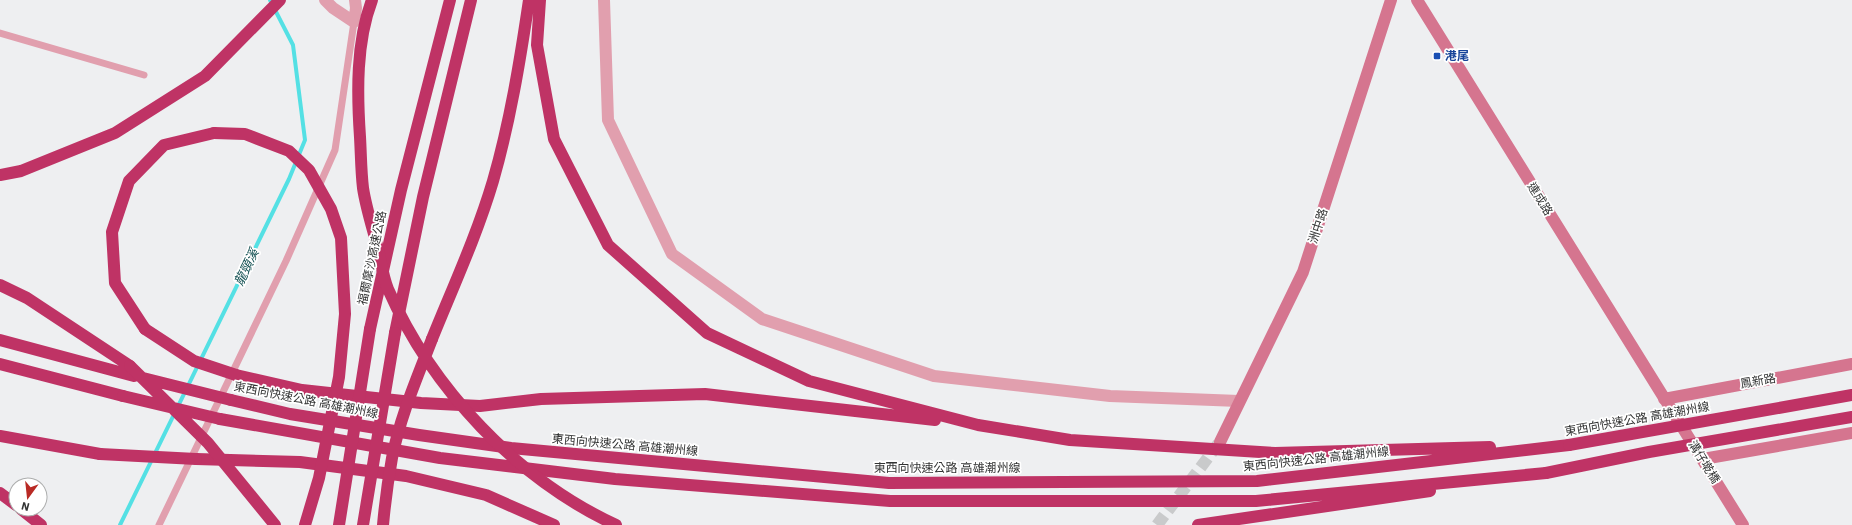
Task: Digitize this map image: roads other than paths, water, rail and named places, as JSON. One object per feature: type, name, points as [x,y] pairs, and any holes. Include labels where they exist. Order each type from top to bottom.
[{"type":"highway","points":[[0,175],[21,170],[115,134],[205,76],[280,0]]},
{"type":"highway","points":[[372,0],[368,10],[360,58],[358,112],[363,188],[387,287],[404,321],[432,366],[450,391],[491,436],[513,456],[555,489],[586,509],[616,525]]},
{"type":"highway","name":"福爾摩沙高速公路","points":[[339,525],[370,329],[401,190],[450,0]]},
{"type":"highway","points":[[363,525],[395,333],[423,197],[472,0]]},
{"type":"highway","points":[[383,525],[392,457],[407,405],[473,238],[492,182],[508,125],[529,0]]},
{"type":"highway","points":[[540,0],[537,46],[554,139],[608,245],[707,333],[809,381],[978,425]]},
{"type":"highway","points":[[305,525],[319,478],[339,377],[345,314],[341,238],[331,209],[309,170],[288,151],[245,134],[214,133],[164,145],[129,181],[112,232],[115,283],[145,329],[194,361],[236,375],[302,390],[421,403],[480,406],[541,400],[705,394],[978,425],[1070,440],[1275,453],[1569,445]]},
{"type":"highway","points":[[0,285],[27,298],[130,366],[208,443],[275,525]]},
{"type":"highway","name":"東西向快速公路 高雄潮州線","points":[[0,340],[134,376],[290,414],[419,435],[511,448],[889,483],[1257,481],[1569,445],[1852,395]]},
{"type":"highway","points":[[0,364],[123,396],[220,418],[440,458],[615,479],[890,501],[1256,500],[1546,473]]},
{"type":"highway","points":[[1198,525],[1546,473],[1649,452],[1852,417]]},
{"type":"highway","points":[[0,436],[100,454],[300,462],[406,476],[486,495],[554,525]]},
{"type":"highway","points":[[31,517],[41,525]]},
{"type":"main road","name":"洲中路","points":[[1220,442],[1303,272],[1391,0]]},
{"type":"main road","name":"連成路","points":[[1417,0],[1664,399]]},
{"type":"main road","name":"鳳新路","points":[[1664,399],[1852,364]]},
{"type":"main road","name":"溝仔墘橋","points":[[1664,399],[1704,460],[1743,525]]},
{"type":"main road","points":[[1704,460],[1852,433]]},
{"type":"street","points":[[325,0],[333,8],[354,22],[356,8],[355,0]]},
{"type":"street","points":[[604,0],[608,120],[672,254],[762,319],[934,376],[1110,396],[1239,401]]},
{"type":"lane","points":[[159,525],[286,261],[335,150],[354,22]]},
{"type":"lane","points":[[0,33],[144,75]]},
{"type":"waterway","name":"龍頸溪","points":[[120,525],[289,179],[305,140],[293,45],[270,0]]},
{"type":"tunnel","points":[[1157,525],[1219,443]]},
{"type":"place","name":"港尾","points":[[1437,56]]}]
